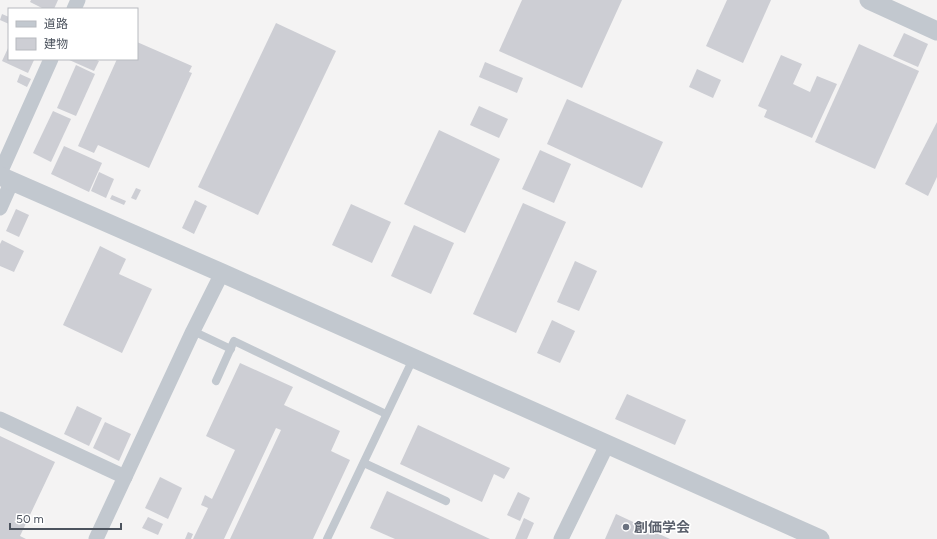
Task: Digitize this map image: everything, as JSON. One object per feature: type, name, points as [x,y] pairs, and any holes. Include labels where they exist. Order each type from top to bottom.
[{"type":"street","points":[[869,0],[937,31]]},
{"type":"street","points":[[0,208],[4,177],[51,60]]},
{"type":"street","points":[[4,177],[820,539]]},
{"type":"street","points":[[96,539],[193,331],[222,273]]},
{"type":"street","points":[[0,419],[124,477]]},
{"type":"street","points":[[561,539],[607,445]]},
{"type":"lane","points":[[193,331],[231,349]]},
{"type":"lane","points":[[216,381],[234,341],[386,414]]},
{"type":"lane","points":[[327,539],[413,358]]},
{"type":"lane","points":[[364,462],[446,501]]},
{"type":"building","points":[[31,0],[58,0],[54,8],[42,8],[30,2]]},
{"type":"building","points":[[522,0],[622,0],[582,88],[499,51]]},
{"type":"building","points":[[727,0],[771,0],[743,63],[706,46]]},
{"type":"building","points":[[2,14],[8,17],[8,24],[0,20]]},
{"type":"building","points":[[276,23],[336,51],[258,215],[198,187]]},
{"type":"building","points":[[904,33],[928,44],[918,67],[893,56]]},
{"type":"building","points":[[138,42],[192,66],[189,72],[192,73],[149,168],[98,145],[94,153],[78,146],[117,60],[138,60]]},
{"type":"building","points":[[859,44],[919,71],[875,169],[815,142]]},
{"type":"building","points":[[8,48],[8,60],[34,60],[28,73],[2,61]]},
{"type":"building","points":[[781,55],[802,64],[793,84],[810,92],[817,76],[837,84],[812,138],[764,117],[767,110],[758,106]]},
{"type":"building","points":[[69,60],[99,61],[94,71]]},
{"type":"building","points":[[485,62],[523,78],[517,93],[479,77]]},
{"type":"building","points":[[76,65],[95,74],[76,116],[57,108]]},
{"type":"building","points":[[697,69],[721,80],[713,98],[689,87]]},
{"type":"building","points":[[20,74],[31,79],[27,87],[17,82]]},
{"type":"building","points":[[567,99],[663,142],[642,188],[547,144]]},
{"type":"building","points":[[479,106],[508,119],[499,138],[470,125]]},
{"type":"building","points":[[53,111],[71,119],[51,162],[33,153]]},
{"type":"building","points":[[937,122],[937,177],[928,196],[905,184]]},
{"type":"building","points":[[439,130],[500,159],[465,233],[404,204]]},
{"type":"building","points":[[64,146],[102,163],[89,192],[51,174]]},
{"type":"building","points":[[540,150],[571,164],[554,203],[522,189]]},
{"type":"building","points":[[99,172],[114,179],[106,198],[91,191]]},
{"type":"building","points":[[136,188],[141,190],[136,200],[131,198]]},
{"type":"building","points":[[112,195],[126,201],[124,205],[110,199]]},
{"type":"building","points":[[195,200],[207,206],[194,234],[182,228]]},
{"type":"building","points":[[523,203],[566,222],[516,333],[473,314]]},
{"type":"building","points":[[351,204],[391,222],[372,263],[332,245]]},
{"type":"building","points":[[16,209],[29,215],[19,237],[6,231]]},
{"type":"building","points":[[414,225],[454,243],[431,294],[391,276]]},
{"type":"building","points":[[2,240],[24,251],[14,272],[0,266],[0,244]]},
{"type":"building","points":[[100,246],[126,259],[119,274],[152,289],[122,353],[63,325]]},
{"type":"building","points":[[575,261],[597,271],[579,311],[557,302]]},
{"type":"building","points":[[552,320],[575,331],[560,363],[537,353]]},
{"type":"building","points":[[240,363],[293,387],[284,405],[340,431],[331,451],[350,460],[313,539],[230,539],[281,430],[276,428],[224,539],[193,539],[208,508],[201,505],[205,495],[212,499],[235,450],[206,436]]},
{"type":"building","points":[[627,394],[686,420],[675,445],[615,419]]},
{"type":"building","points":[[77,406],[102,418],[89,446],[64,434]]},
{"type":"building","points":[[105,422],[131,434],[119,461],[93,448]]},
{"type":"building","points":[[418,425],[510,468],[504,479],[494,474],[482,502],[400,464]]},
{"type":"building","points":[[0,436],[55,462],[20,536],[26,539],[0,539]]},
{"type":"building","points":[[160,477],[182,488],[168,519],[145,508]]},
{"type":"building","points":[[387,491],[490,539],[395,539],[370,528]]},
{"type":"building","points":[[518,492],[530,498],[520,521],[507,515]]},
{"type":"building","name":"創価学会","points":[[616,514],[670,539],[605,539]]},
{"type":"building","points":[[148,517],[163,524],[158,535],[142,528]]},
{"type":"building","points":[[524,518],[534,523],[527,539],[515,539]]},
{"type":"building","points":[[188,532],[193,534],[191,539],[185,539]]},
{"type":"place","name":"創価学会","points":[[626,527]]}]
